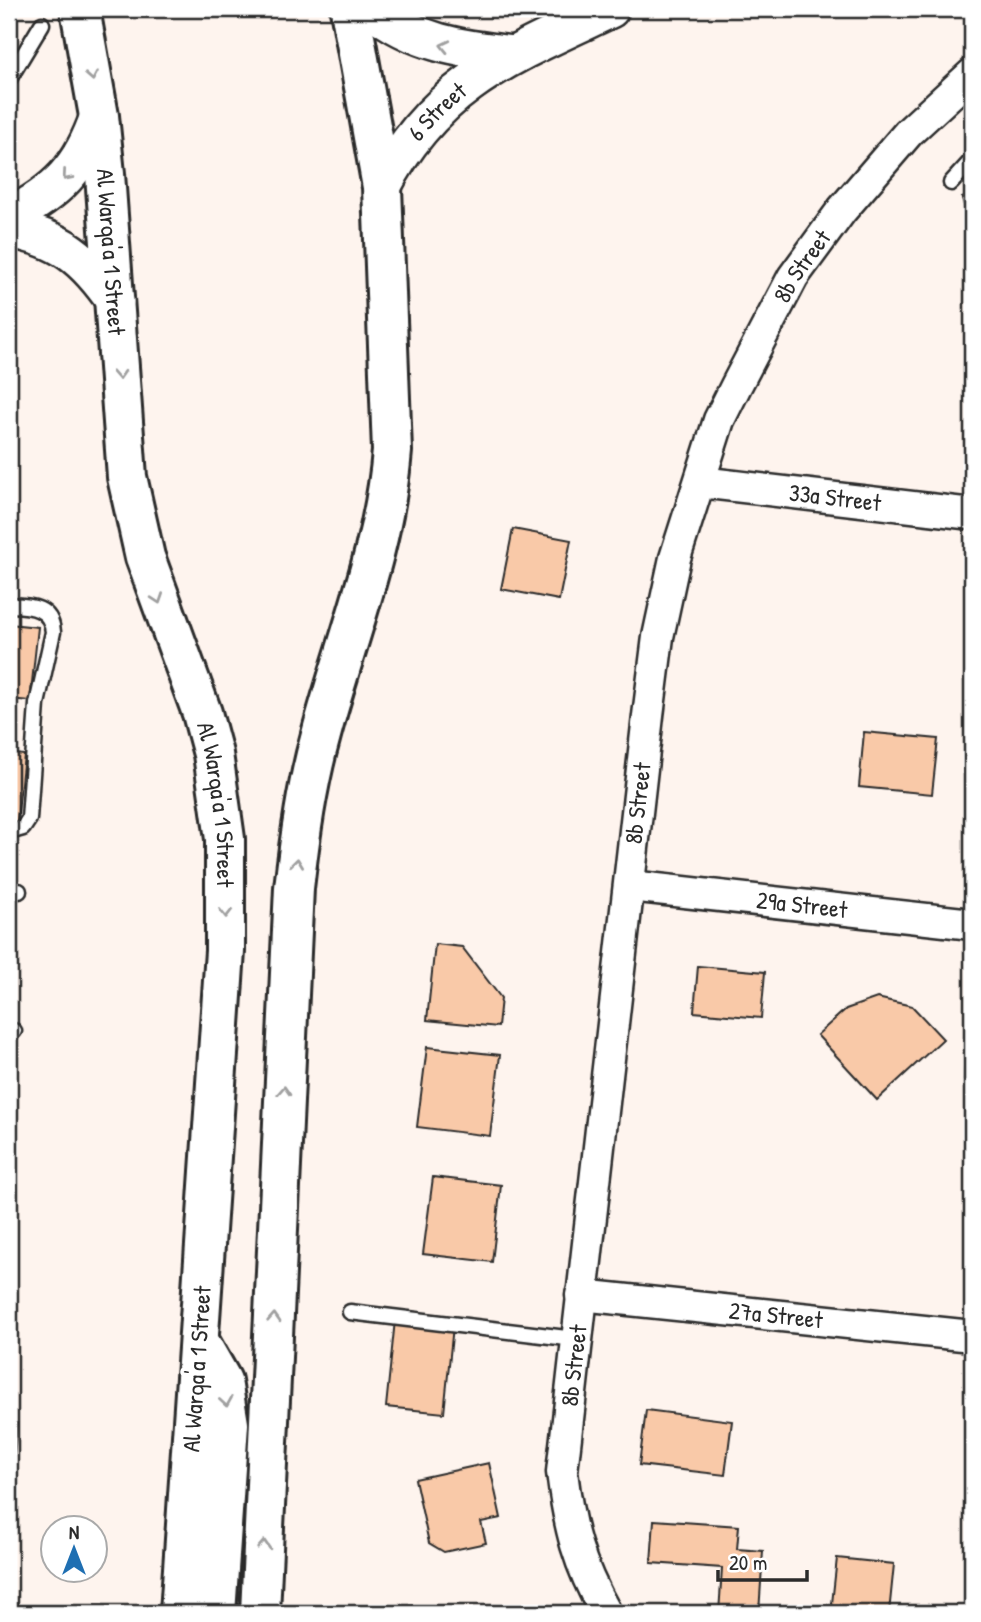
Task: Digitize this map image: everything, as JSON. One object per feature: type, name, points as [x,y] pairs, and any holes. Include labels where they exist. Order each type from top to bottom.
[{"type":"main road","name":"Al Warqa'a 1 Street","points":[[80,9],[99,117],[121,426],[137,528],[157,598],[205,723],[215,765],[225,839],[226,951],[180,1613]]},
{"type":"main road","points":[[260,1613],[294,888],[308,790],[320,736],[372,568],[389,493],[391,383],[382,187],[349,9]]},
{"type":"main road","points":[[199,1341],[222,1381],[229,1424],[216,1613]]},
{"type":"street","name":"6 Street","points":[[373,9],[406,31],[431,42],[513,55]]},
{"type":"street","name":"6 Street","points":[[382,187],[414,132],[459,89],[513,55],[610,9]]},
{"type":"street","name":"8b Street","points":[[606,1613],[587,1580],[569,1527],[562,1472],[575,1339],[658,637],[675,558],[719,420],[793,277],[842,210],[909,132],[972,74]]},
{"type":"street","points":[[9,217],[51,193],[67,177],[86,148],[99,117]]},
{"type":"street","points":[[9,229],[53,240],[71,252],[88,266],[114,301]]},
{"type":"street","name":"33a Street","points":[[701,482],[972,514]]},
{"type":"street","name":"29a Street","points":[[630,886],[972,924]]},
{"type":"street","name":"27a Street","points":[[581,1295],[972,1336]]},
{"type":"lane","points":[[9,79],[42,24]]},
{"type":"lane","points":[[951,183],[972,160]]},
{"type":"lane","points":[[9,605],[37,607],[46,612],[52,621],[53,632],[37,704],[29,819],[23,828],[9,832]]},
{"type":"lane","points":[[350,1312],[575,1339]]},
{"type":"building","points":[[972,195],[972,235],[962,198]]},
{"type":"building","points":[[513,529],[571,540],[559,600],[501,589]]},
{"type":"building","points":[[9,624],[38,627],[30,701],[9,699]]},
{"type":"building","points":[[864,732],[938,739],[932,794],[859,787]]},
{"type":"building","points":[[9,753],[24,755],[16,830],[9,829]]},
{"type":"building","points":[[9,906],[15,907],[9,966]]},
{"type":"building","points":[[435,944],[462,947],[501,998],[498,1027],[427,1020]]},
{"type":"building","points":[[698,966],[765,972],[761,1018],[694,1012]]},
{"type":"building","points":[[877,998],[912,1006],[943,1039],[877,1100],[817,1035],[846,1009]]},
{"type":"building","points":[[968,1021],[972,1021],[972,1080],[964,1080]]},
{"type":"building","points":[[427,1047],[500,1055],[490,1136],[417,1127]]},
{"type":"building","points":[[433,1177],[501,1185],[492,1262],[423,1254]]},
{"type":"building","points":[[395,1320],[453,1326],[444,1413],[386,1407]]},
{"type":"building","points":[[646,1410],[732,1421],[725,1475],[639,1465]]},
{"type":"building","points":[[9,1422],[17,1423],[9,1518]]},
{"type":"building","points":[[489,1463],[501,1518],[481,1522],[486,1543],[444,1552],[429,1543],[415,1479]]},
{"type":"building","points":[[654,1520],[739,1526],[737,1549],[763,1551],[759,1613],[719,1613],[722,1568],[651,1563]]},
{"type":"building","points":[[837,1558],[894,1564],[889,1613],[831,1613]]}]
